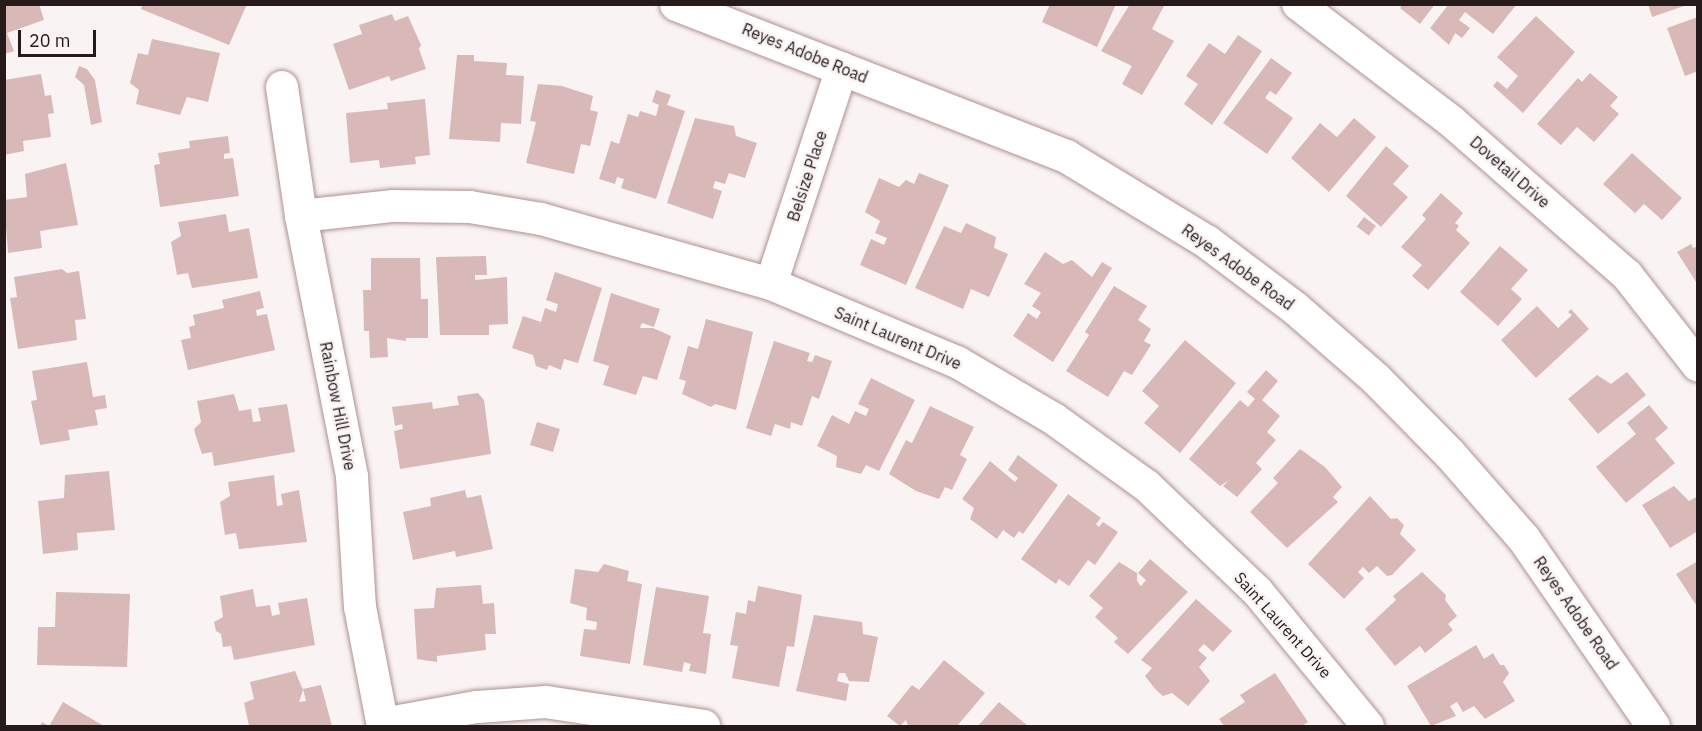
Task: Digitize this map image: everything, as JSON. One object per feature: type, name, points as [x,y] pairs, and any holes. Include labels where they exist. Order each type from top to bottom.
[{"type":"street","name":"Reyes Adobe Road","points":[[676,4],[1066,156],[1206,241],[1295,308],[1376,379],[1524,539],[1653,726]]},
{"type":"street","name":"Dovetail Drive","points":[[1298,4],[1451,121],[1627,275],[1698,366]]},
{"type":"street","name":"Belsize Place","points":[[771,284],[842,68]]},
{"type":"street","name":"Rainbow Hill Drive","points":[[282,87],[301,216],[352,477],[360,607],[383,725]]},
{"type":"street","name":"Saint Laurent Drive","points":[[301,216],[393,206],[470,207],[541,219],[771,284],[957,362],[1054,419],[1147,486],[1257,591],[1368,726]]},
{"type":"street","points":[[383,725],[477,707],[546,702],[704,726]]},
{"type":"building","points":[[4,4],[39,4],[44,20],[7,33],[14,51],[4,54]]},
{"type":"building","points":[[143,4],[247,4],[229,45],[141,9]]},
{"type":"building","points":[[1050,4],[1116,4],[1097,47],[1042,22]]},
{"type":"building","points":[[1130,4],[1165,4],[1152,29],[1174,41],[1142,95],[1122,84],[1132,66],[1101,51]]},
{"type":"building","points":[[1403,4],[1435,4],[1420,24],[1400,8]]},
{"type":"building","points":[[1449,4],[1517,4],[1493,34],[1465,12],[1459,20],[1470,28],[1462,38],[1455,33],[1449,45],[1430,28]]},
{"type":"building","points":[[1648,4],[1687,4],[1687,5],[1652,17]]},
{"type":"building","points":[[392,14],[395,21],[408,16],[421,45],[419,49],[426,69],[391,81],[389,76],[349,90],[333,44],[362,34],[359,25]]},
{"type":"building","points":[[1536,16],[1575,52],[1523,113],[1493,86],[1497,81],[1507,89],[1518,76],[1497,57]]},
{"type":"building","points":[[1698,17],[1698,71],[1685,76],[1667,28]]},
{"type":"building","points":[[1238,35],[1262,51],[1212,125],[1184,104],[1198,84],[1186,76],[1209,43],[1225,54]]},
{"type":"building","points":[[152,39],[220,53],[208,102],[187,97],[180,115],[136,104],[139,90],[130,83],[138,53],[148,55]]},
{"type":"building","points":[[457,55],[474,55],[474,61],[507,63],[506,75],[524,76],[521,124],[501,123],[500,142],[449,139]]},
{"type":"building","points":[[1271,58],[1292,73],[1276,95],[1270,91],[1265,98],[1293,118],[1267,154],[1223,123]]},
{"type":"building","points":[[79,66],[87,69],[95,80],[102,122],[91,125],[84,85],[75,77]]},
{"type":"building","points":[[1590,73],[1618,97],[1610,106],[1619,114],[1594,142],[1577,127],[1561,145],[1537,124],[1578,78],[1582,82]]},
{"type":"building","points":[[41,74],[45,96],[51,95],[54,113],[48,114],[51,137],[23,141],[24,151],[4,155],[4,80]]},
{"type":"building","points":[[538,84],[562,86],[593,96],[590,110],[598,112],[590,146],[581,144],[574,174],[526,163],[536,122],[530,121]]},
{"type":"building","points":[[656,90],[671,95],[667,105],[685,111],[656,199],[621,188],[624,179],[617,177],[615,184],[599,179],[611,141],[619,144],[628,114],[638,117],[640,111],[656,116],[659,105],[652,102]]},
{"type":"building","points":[[425,99],[430,155],[415,157],[416,164],[380,168],[379,160],[350,163],[346,113],[388,109],[387,103]]},
{"type":"building","points":[[695,118],[734,126],[736,136],[757,143],[745,178],[729,173],[725,184],[715,181],[713,188],[722,191],[713,219],[667,203]]},
{"type":"building","points":[[1354,118],[1376,137],[1329,192],[1291,158],[1320,123],[1337,137]]},
{"type":"building","points":[[228,136],[230,153],[224,154],[224,159],[233,158],[239,196],[160,207],[154,165],[160,164],[158,153],[190,148],[189,141]]},
{"type":"building","points":[[1386,146],[1409,166],[1393,184],[1408,197],[1381,227],[1346,196]]},
{"type":"building","points":[[1632,153],[1682,198],[1662,220],[1644,204],[1635,213],[1603,184]]},
{"type":"building","points":[[66,163],[78,225],[40,231],[42,248],[8,253],[4,200],[27,197],[25,174]]},
{"type":"building","points":[[919,173],[949,185],[906,285],[860,265],[871,239],[884,245],[887,238],[875,233],[880,221],[865,212],[879,178],[899,187],[906,180],[914,184]]},
{"type":"building","points":[[1441,193],[1463,213],[1455,223],[1459,226],[1456,230],[1470,243],[1428,290],[1412,276],[1422,265],[1401,247],[1426,219],[1422,215]]},
{"type":"building","points":[[226,214],[229,232],[249,228],[258,278],[192,288],[188,273],[177,275],[171,242],[181,236],[178,222]]},
{"type":"building","points":[[1364,217],[1376,226],[1369,236],[1357,227]]},
{"type":"building","points":[[966,223],[996,237],[994,248],[1008,254],[989,297],[971,289],[963,309],[915,288],[944,226],[961,233]]},
{"type":"building","points":[[1691,244],[1693,248],[1698,246],[1698,285],[1677,252]]},
{"type":"building","points":[[1500,246],[1528,270],[1511,289],[1522,299],[1498,326],[1460,292]]},
{"type":"building","points":[[1045,252],[1063,264],[1072,260],[1092,277],[1102,262],[1112,268],[1053,362],[1013,336],[1028,313],[1037,319],[1041,312],[1032,306],[1041,293],[1024,284]]},
{"type":"building","points":[[486,256],[487,275],[475,275],[475,280],[507,277],[508,324],[489,325],[489,335],[440,335],[436,257]]},
{"type":"building","points":[[371,258],[420,258],[421,299],[428,299],[428,338],[406,338],[406,341],[387,338],[388,357],[370,358],[369,331],[364,331],[363,290],[371,290]]},
{"type":"building","points":[[62,269],[67,273],[79,271],[86,319],[75,320],[77,340],[18,349],[10,298],[17,297],[14,277]]},
{"type":"building","points":[[555,272],[602,288],[578,363],[564,359],[561,370],[549,365],[547,370],[536,366],[533,355],[512,348],[523,316],[541,322],[545,308],[556,312],[558,304],[546,300]]},
{"type":"building","points":[[1114,286],[1147,306],[1138,320],[1151,329],[1144,341],[1151,345],[1132,375],[1124,371],[1108,397],[1066,371],[1089,335],[1085,332]]},
{"type":"building","points":[[260,291],[264,308],[256,310],[257,316],[267,314],[275,350],[188,370],[181,340],[191,338],[189,327],[195,325],[193,315],[224,308],[222,300]]},
{"type":"building","points":[[611,293],[660,309],[654,327],[642,323],[640,328],[653,328],[671,336],[657,380],[643,376],[636,395],[603,385],[609,366],[593,361]]},
{"type":"building","points":[[1537,306],[1558,328],[1572,315],[1568,312],[1571,309],[1589,329],[1536,378],[1501,340]]},
{"type":"building","points":[[706,319],[753,332],[736,410],[715,404],[711,407],[682,394],[686,381],[679,379],[688,346],[698,349]]},
{"type":"building","points":[[1185,340],[1236,383],[1180,453],[1144,423],[1159,406],[1142,391]]},
{"type":"building","points":[[774,341],[810,353],[807,361],[812,362],[815,355],[832,361],[819,399],[812,396],[802,426],[791,422],[790,429],[775,424],[771,436],[746,428]]},
{"type":"building","points":[[87,362],[93,397],[105,395],[107,408],[95,410],[98,425],[68,430],[70,440],[40,445],[31,401],[37,400],[32,371]]},
{"type":"building","points":[[1266,370],[1278,381],[1262,400],[1280,416],[1267,432],[1276,440],[1256,463],[1262,469],[1237,497],[1223,486],[1229,480],[1220,486],[1189,459],[1240,400],[1248,407],[1255,399],[1247,392]]},
{"type":"building","points":[[1627,372],[1646,395],[1598,434],[1568,399],[1597,375],[1611,384]]},
{"type":"building","points":[[871,378],[915,400],[879,471],[866,465],[861,474],[836,467],[837,456],[817,446],[832,415],[849,424],[855,411],[866,416],[869,409],[858,404]]},
{"type":"building","points":[[478,393],[484,400],[491,454],[400,469],[394,431],[403,429],[402,424],[395,426],[392,407],[432,402],[433,409],[459,405],[457,396]]},
{"type":"building","points":[[234,394],[239,411],[251,409],[253,422],[261,421],[258,408],[287,404],[295,452],[214,466],[212,452],[202,454],[196,437],[194,429],[201,422],[197,401]]},
{"type":"building","points":[[1649,405],[1668,428],[1655,439],[1675,463],[1626,503],[1596,467],[1636,434],[1627,423]]},
{"type":"building","points":[[930,406],[974,427],[960,455],[967,459],[952,490],[945,487],[939,499],[916,491],[889,474],[906,440],[912,443]]},
{"type":"building","points":[[537,422],[560,429],[553,452],[530,445]]},
{"type":"building","points":[[1300,449],[1325,467],[1342,487],[1333,497],[1338,502],[1287,548],[1250,512],[1278,483],[1273,478]]},
{"type":"building","points":[[1018,455],[1058,485],[1023,534],[1019,531],[1014,538],[1003,530],[997,539],[970,519],[974,508],[962,499],[990,461],[1015,482],[1018,478],[1008,470]]},
{"type":"building","points":[[109,471],[115,530],[77,533],[78,550],[43,554],[38,501],[64,498],[65,475]]},
{"type":"building","points":[[274,475],[277,506],[283,505],[281,494],[299,490],[307,542],[239,549],[236,533],[225,535],[220,502],[230,496],[228,482]]},
{"type":"building","points":[[1674,486],[1689,501],[1698,496],[1698,531],[1670,548],[1642,505]]},
{"type":"building","points":[[465,490],[467,498],[481,495],[493,549],[456,557],[455,551],[413,560],[403,512],[431,506],[430,498]]},
{"type":"building","points":[[1068,494],[1101,518],[1096,524],[1099,527],[1103,522],[1118,532],[1095,565],[1088,560],[1069,586],[1059,579],[1056,584],[1021,559]]},
{"type":"building","points":[[1370,496],[1391,519],[1397,518],[1404,525],[1400,534],[1416,550],[1392,575],[1387,576],[1377,566],[1369,573],[1363,567],[1358,572],[1364,578],[1344,599],[1308,564]]},
{"type":"building","points":[[1150,559],[1188,592],[1128,654],[1114,642],[1118,638],[1095,617],[1103,608],[1089,596],[1119,562],[1137,573],[1137,581],[1141,586],[1146,580],[1138,573]]},
{"type":"building","points":[[1698,561],[1698,608],[1676,574]]},
{"type":"building","points":[[604,564],[629,571],[627,581],[642,584],[630,664],[580,656],[584,629],[596,630],[597,622],[586,620],[587,608],[570,603],[575,569],[598,572]]},
{"type":"building","points":[[1422,572],[1446,595],[1445,600],[1457,616],[1448,624],[1453,630],[1425,653],[1420,646],[1395,666],[1365,629],[1396,600],[1393,596]]},
{"type":"building","points":[[481,585],[483,604],[494,603],[496,634],[485,634],[486,650],[437,656],[437,662],[417,659],[414,609],[434,608],[436,588]]},
{"type":"building","points":[[758,586],[802,595],[794,647],[787,646],[779,687],[732,678],[738,646],[730,645],[736,612],[746,614],[748,600],[755,602]]},
{"type":"building","points":[[656,587],[709,596],[703,633],[711,634],[706,674],[689,671],[691,664],[684,662],[682,672],[643,665]]},
{"type":"building","points":[[253,589],[256,607],[270,605],[272,616],[280,614],[278,603],[307,598],[315,645],[234,660],[231,646],[223,647],[221,634],[216,631],[214,622],[223,617],[220,596]]},
{"type":"building","points":[[56,592],[130,594],[127,667],[37,665],[38,627],[55,627]]},
{"type":"building","points":[[1196,599],[1232,631],[1213,652],[1204,644],[1198,650],[1207,658],[1199,667],[1210,681],[1188,706],[1172,693],[1163,696],[1156,690],[1145,676],[1152,668],[1141,660]]},
{"type":"building","points":[[814,615],[862,622],[863,634],[878,637],[869,682],[849,681],[845,673],[839,673],[837,681],[849,684],[846,701],[796,691]]},
{"type":"building","points":[[1476,645],[1484,659],[1493,653],[1500,665],[1504,665],[1509,673],[1503,682],[1515,701],[1485,719],[1474,706],[1463,712],[1457,702],[1450,706],[1456,716],[1431,726],[1407,686]]},
{"type":"building","points":[[944,660],[985,693],[957,726],[908,726],[906,720],[900,726],[887,716],[912,685],[919,690]]},
{"type":"building","points":[[295,671],[303,690],[299,702],[306,701],[303,689],[321,685],[332,726],[249,726],[244,703],[254,699],[250,682]]},
{"type":"building","points":[[1275,673],[1308,722],[1302,726],[1224,726],[1219,719],[1245,702],[1240,695]]},
{"type":"building","points":[[63,702],[104,726],[49,726]]},
{"type":"building","points":[[999,702],[1028,726],[978,726]]}]
